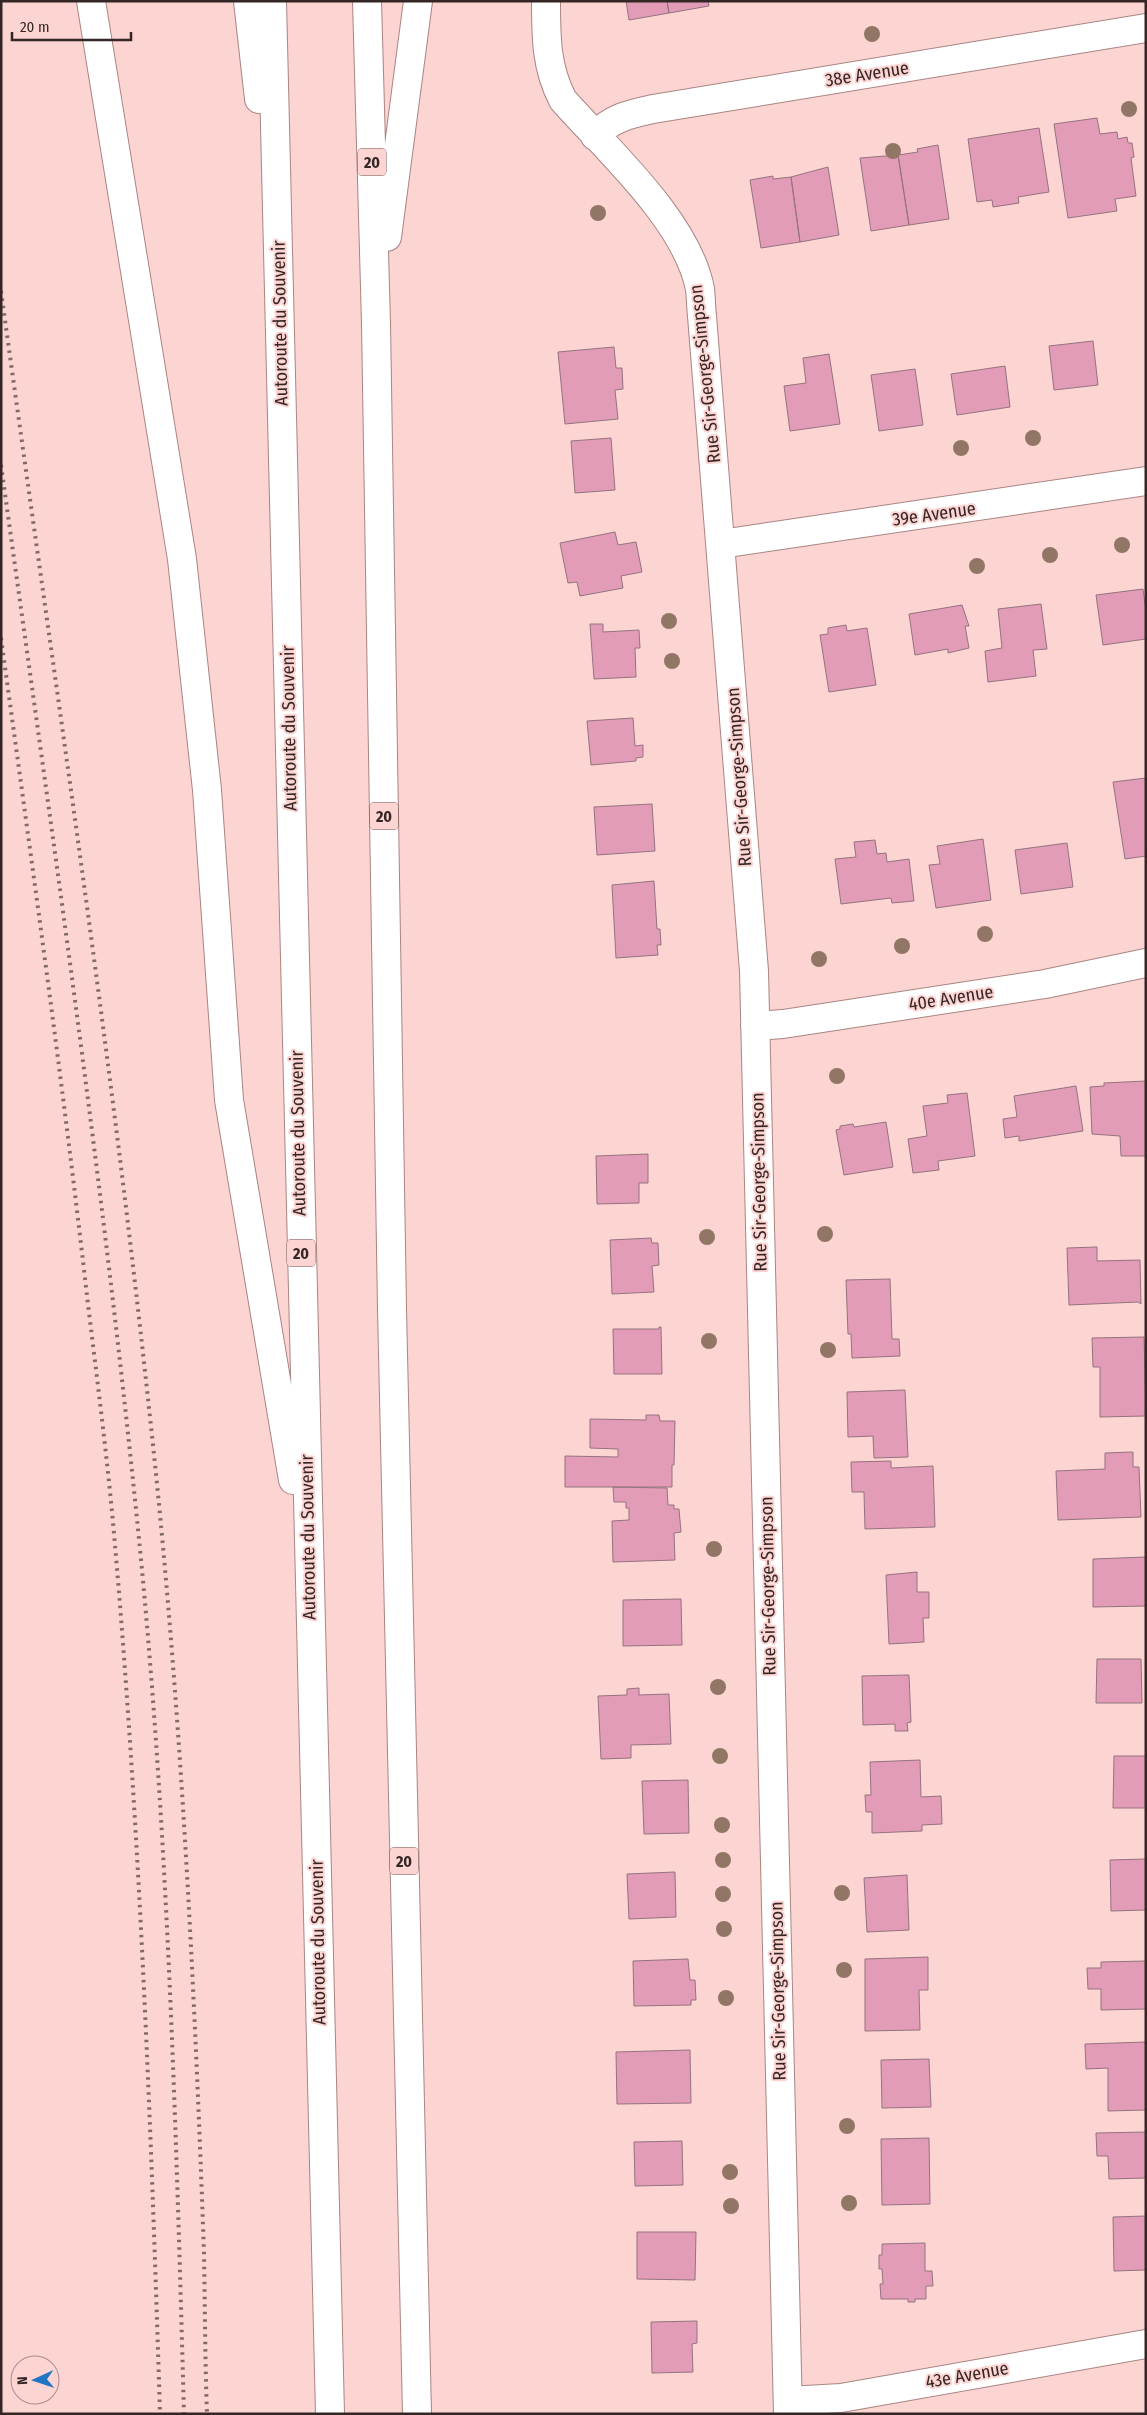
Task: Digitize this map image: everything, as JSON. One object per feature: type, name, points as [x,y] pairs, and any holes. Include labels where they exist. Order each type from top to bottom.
[{"type":"main road","points":[[91,1],[182,559],[207,790],[229,1100],[309,1578]]},
{"type":"main road","points":[[248,1],[280,290]]},
{"type":"main road","name":"Autoroute du Souvenir","points":[[272,1],[330,2414]]},
{"type":"main road","name":"20","points":[[368,1],[376,323],[392,1309],[417,2414]]},
{"type":"main road","points":[[376,323],[418,1]]},
{"type":"main road","name":"Rue Sir-George-Simpson","points":[[546,1],[546,46],[555,86],[563,100],[656,204],[672,226],[692,266],[700,288],[754,971],[788,2407]]},
{"type":"main road","name":"38e Avenue","points":[[595,136],[604,126],[617,118],[653,109],[1146,28]]},
{"type":"main road","name":"39e Avenue","points":[[721,544],[1146,481]]},
{"type":"main road","name":"40e Avenue","points":[[755,1026],[783,1024],[1045,984],[1146,963]]},
{"type":"main road","name":"43e Avenue","points":[[788,2407],[1146,2344]]},
{"type":"building","points":[[626,1],[667,1],[669,13],[629,20]]},
{"type":"building","points":[[667,1],[708,1],[709,6],[669,13]]},
{"type":"building","points":[[1097,118],[1100,134],[1117,132],[1118,139],[1127,137],[1128,143],[1132,143],[1134,157],[1131,158],[1136,196],[1115,199],[1117,211],[1068,218],[1054,124]]},
{"type":"building","points":[[1039,128],[1049,192],[1018,197],[1019,203],[993,207],[992,200],[977,202],[968,139]]},
{"type":"building","points":[[938,145],[949,219],[909,225],[898,155],[918,152],[917,149]]},
{"type":"building","points":[[898,155],[909,225],[871,231],[860,158]]},
{"type":"building","points":[[828,167],[839,235],[800,242],[791,177]]},
{"type":"building","points":[[773,176],[773,179],[791,177],[800,242],[761,248],[750,180]]},
{"type":"building","points":[[1093,341],[1098,385],[1054,390],[1049,346]]},
{"type":"building","points":[[614,347],[616,368],[622,368],[623,389],[615,390],[618,419],[565,424],[558,352]]},
{"type":"building","points":[[829,354],[840,424],[790,431],[784,386],[806,383],[803,358]]},
{"type":"building","points":[[1005,366],[1010,407],[957,415],[951,374]]},
{"type":"building","points":[[915,369],[923,425],[879,431],[871,375]]},
{"type":"building","points":[[611,438],[615,490],[575,493],[571,441]]},
{"type":"building","points":[[615,532],[618,545],[636,542],[642,572],[621,576],[623,588],[580,596],[577,582],[568,583],[560,543]]},
{"type":"building","points":[[1143,589],[1146,611],[1146,639],[1103,645],[1096,595]]},
{"type":"building","points":[[1041,604],[1047,649],[1033,650],[1036,676],[988,682],[985,651],[1002,648],[998,609]]},
{"type":"building","points":[[962,605],[969,626],[965,626],[969,648],[948,653],[948,649],[915,655],[909,614]]},
{"type":"building","points":[[590,624],[603,624],[603,632],[639,630],[640,648],[635,648],[636,677],[594,679]]},
{"type":"building","points":[[846,625],[847,631],[867,628],[876,685],[829,692],[820,635],[828,634],[828,628]]},
{"type":"building","points":[[633,718],[635,746],[643,745],[643,757],[636,758],[636,761],[591,765],[587,721]]},
{"type":"building","points":[[1146,778],[1146,856],[1125,859],[1113,782]]},
{"type":"building","points":[[652,804],[655,851],[597,855],[594,807]]},
{"type":"building","points":[[983,839],[991,900],[936,908],[929,865],[940,864],[937,846]]},
{"type":"building","points":[[875,840],[877,854],[886,853],[887,862],[909,859],[914,901],[892,903],[891,898],[841,904],[835,859],[856,857],[854,842]]},
{"type":"building","points":[[1067,843],[1073,887],[1021,894],[1015,850]]},
{"type":"building","points":[[654,881],[657,929],[660,929],[661,945],[657,945],[658,955],[616,958],[612,885]]},
{"type":"building","points":[[1146,1081],[1146,1156],[1121,1156],[1120,1136],[1092,1134],[1090,1087],[1104,1086],[1104,1083]]},
{"type":"building","points":[[1076,1086],[1083,1131],[1019,1141],[1019,1136],[1005,1138],[1003,1119],[1017,1117],[1014,1096]]},
{"type":"building","points":[[967,1093],[975,1156],[938,1161],[939,1170],[913,1173],[908,1139],[927,1136],[923,1106],[948,1103],[947,1095]]},
{"type":"building","points":[[886,1122],[893,1167],[844,1175],[836,1130],[840,1129],[840,1126],[853,1124],[854,1127]]},
{"type":"building","points":[[648,1154],[648,1183],[639,1183],[639,1203],[597,1204],[596,1156]]},
{"type":"building","points":[[651,1238],[652,1243],[658,1243],[659,1265],[652,1266],[654,1292],[612,1294],[610,1240]]},
{"type":"building","points":[[1097,1247],[1097,1261],[1140,1260],[1141,1304],[1138,1302],[1069,1305],[1067,1248]]},
{"type":"building","points":[[890,1279],[892,1339],[899,1339],[900,1356],[852,1358],[851,1334],[848,1334],[846,1280]]},
{"type":"building","points":[[661,1327],[662,1374],[614,1374],[613,1329],[659,1329]]},
{"type":"building","points":[[1144,1337],[1146,1416],[1100,1417],[1100,1367],[1093,1367],[1092,1338]]},
{"type":"building","points":[[905,1390],[908,1457],[874,1458],[873,1436],[848,1437],[847,1392]]},
{"type":"building","points":[[646,1415],[659,1415],[660,1421],[675,1421],[672,1487],[565,1487],[565,1456],[618,1457],[618,1449],[590,1448],[590,1419],[646,1420]]},
{"type":"building","points":[[1133,1452],[1133,1467],[1139,1467],[1141,1517],[1058,1520],[1056,1471],[1105,1469],[1105,1453]]},
{"type":"building","points":[[891,1461],[891,1468],[933,1466],[935,1527],[865,1529],[864,1492],[852,1492],[851,1462]]},
{"type":"building","points":[[613,1487],[667,1488],[668,1505],[674,1505],[674,1509],[679,1509],[681,1532],[674,1533],[675,1560],[613,1562],[612,1521],[629,1520],[629,1508],[626,1508],[626,1502],[614,1502]]},
{"type":"building","points":[[1146,1557],[1146,1606],[1093,1607],[1093,1559]]},
{"type":"building","points":[[917,1572],[917,1592],[929,1592],[929,1618],[923,1618],[924,1642],[889,1644],[886,1575]]},
{"type":"building","points":[[681,1599],[682,1645],[623,1646],[623,1600]]},
{"type":"building","points":[[1097,1659],[1141,1659],[1142,1703],[1096,1703]]},
{"type":"building","points":[[909,1675],[911,1722],[907,1723],[908,1731],[895,1731],[895,1724],[863,1725],[862,1676]]},
{"type":"building","points":[[639,1688],[639,1695],[669,1694],[671,1744],[631,1745],[631,1758],[601,1759],[598,1696],[627,1695],[627,1689]]},
{"type":"building","points":[[1114,1756],[1146,1756],[1146,1808],[1113,1808]]},
{"type":"building","points":[[920,1760],[921,1797],[941,1796],[942,1824],[922,1825],[922,1831],[872,1833],[872,1812],[866,1812],[865,1795],[871,1795],[870,1762]]},
{"type":"building","points":[[688,1780],[689,1833],[644,1834],[642,1781]]},
{"type":"building","points":[[1146,1859],[1146,1910],[1111,1911],[1110,1860]]},
{"type":"building","points":[[675,1872],[676,1917],[629,1919],[627,1874]]},
{"type":"building","points":[[907,1875],[909,1930],[867,1932],[864,1878]]},
{"type":"building","points":[[928,1957],[928,1990],[919,1990],[920,2030],[865,2031],[865,1959]]},
{"type":"building","points":[[688,1959],[690,1980],[695,1980],[696,2000],[691,2000],[691,2005],[634,2006],[633,1961]]},
{"type":"building","points":[[1146,1961],[1146,2009],[1101,2010],[1101,1989],[1088,1989],[1087,1968],[1101,1968],[1101,1962]]},
{"type":"building","points":[[1146,2042],[1146,2110],[1108,2111],[1108,2068],[1086,2069],[1085,2044]]},
{"type":"building","points":[[690,2050],[691,2103],[617,2104],[616,2052]]},
{"type":"building","points":[[929,2059],[931,2107],[882,2108],[881,2060]]},
{"type":"building","points":[[1146,2132],[1146,2178],[1109,2179],[1108,2156],[1097,2156],[1096,2133]]},
{"type":"building","points":[[929,2138],[930,2204],[882,2205],[881,2139]]},
{"type":"building","points":[[682,2141],[683,2185],[635,2186],[634,2142]]},
{"type":"building","points":[[1146,2216],[1146,2270],[1114,2271],[1113,2217]]},
{"type":"building","points":[[637,2232],[696,2232],[695,2280],[637,2279]]},
{"type":"building","points":[[925,2243],[925,2271],[932,2271],[933,2286],[926,2286],[926,2299],[915,2299],[915,2302],[908,2302],[908,2299],[881,2299],[880,2284],[883,2284],[882,2269],[879,2269],[879,2255],[882,2255],[882,2244]]},
{"type":"building","points":[[697,2321],[697,2343],[692,2344],[693,2372],[652,2373],[651,2322]]},
{"type":"railway","points":[[1,291],[98,989],[133,1268],[160,1513],[177,1724],[196,2041],[204,2253],[207,2414]]},
{"type":"railway","points":[[1,465],[93,1142],[126,1413],[140,1549],[158,1765],[170,1981],[184,2414]]},
{"type":"railway","points":[[1,638],[67,1131],[115,1545],[124,1653],[144,1979],[160,2414]]}]
